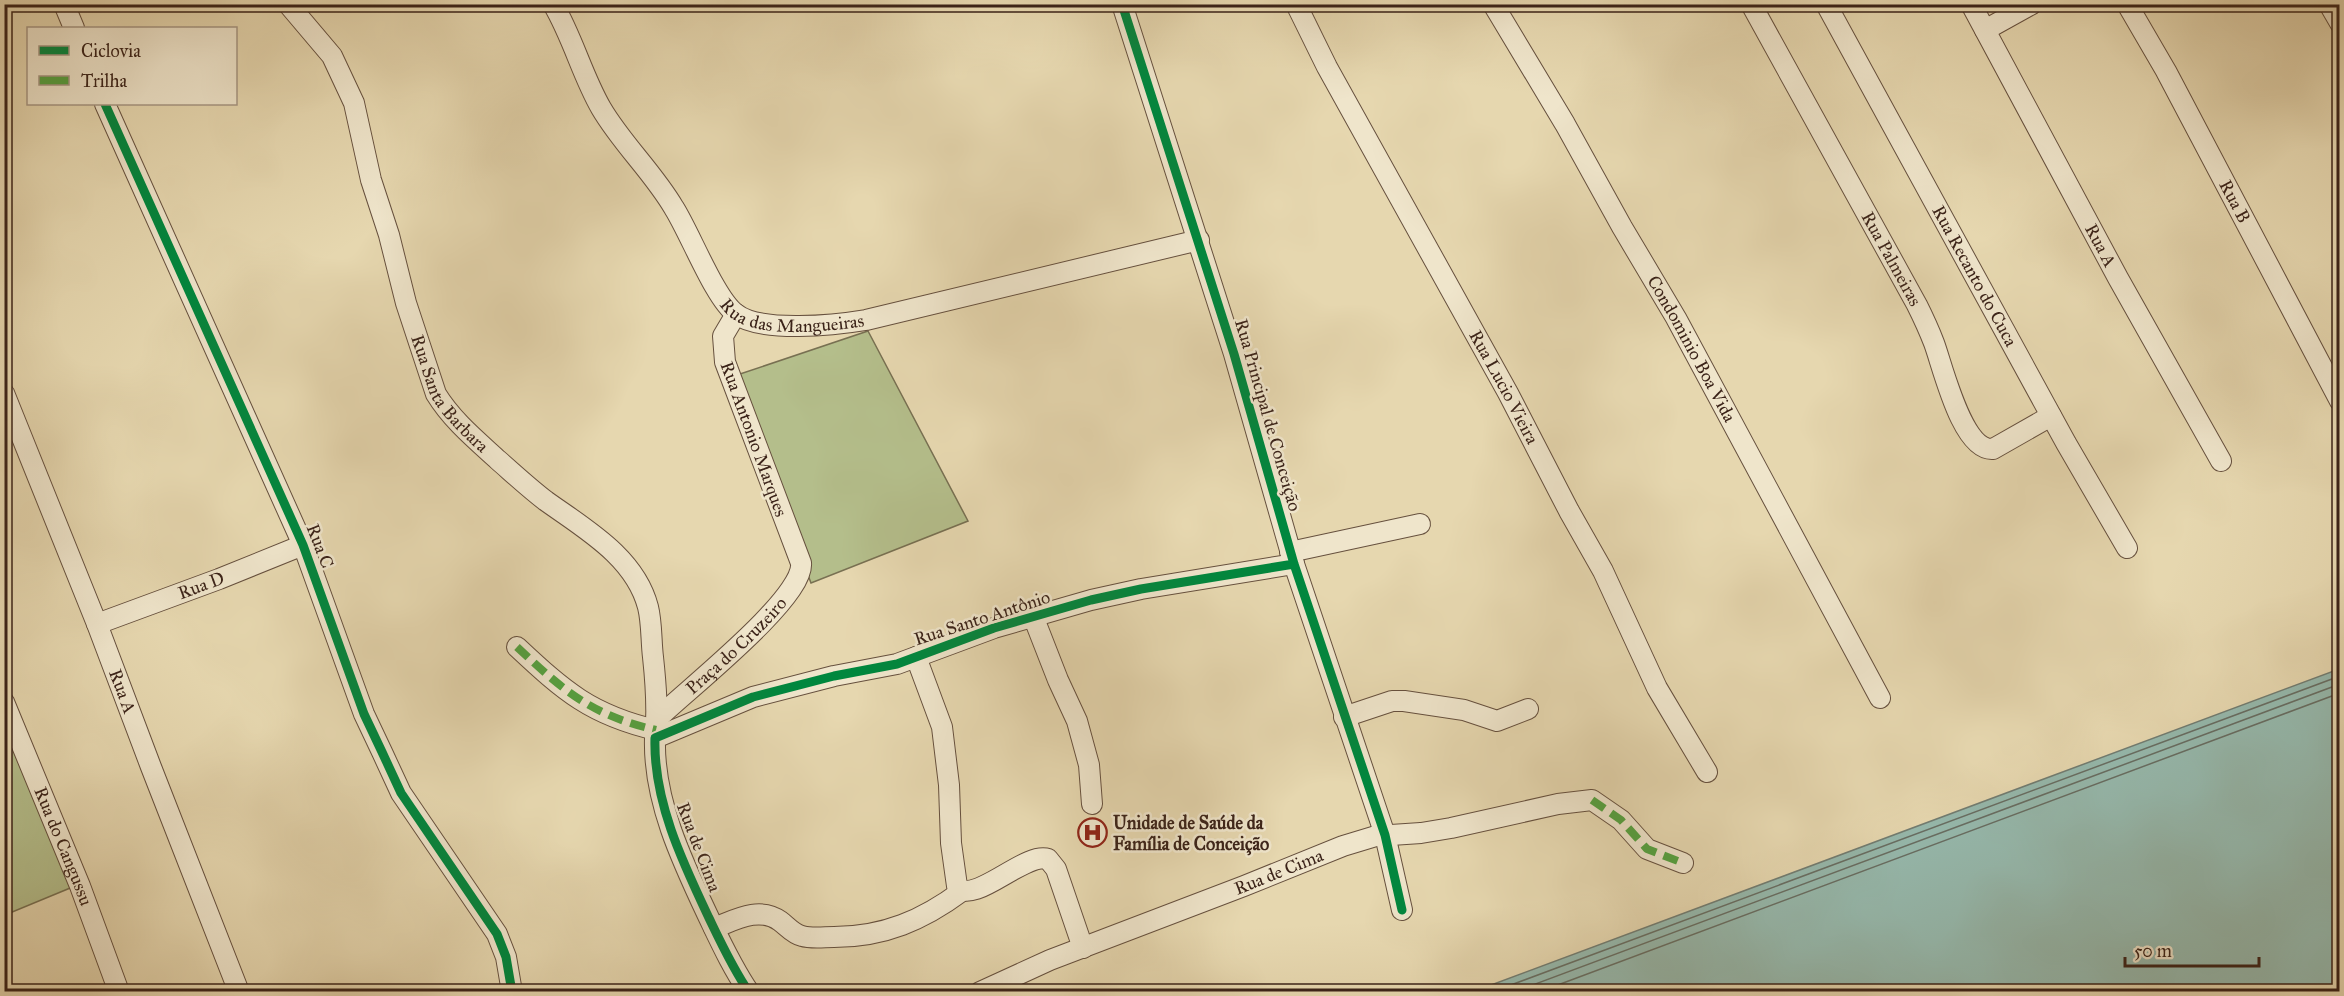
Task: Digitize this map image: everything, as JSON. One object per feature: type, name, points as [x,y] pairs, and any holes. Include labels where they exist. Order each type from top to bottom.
[{"type":"street","points":[[64,4],[74,27]]},
{"type":"street","name":"Rua Santa Barbara","points":[[288,4],[332,56],[354,103],[371,180],[389,235],[406,303],[436,394],[444,407],[476,441],[546,500],[607,546],[637,583],[647,606],[658,701],[656,729]]},
{"type":"street","name":"Rua das Mangueiras","points":[[553,4],[563,21],[602,109],[674,206],[716,288],[736,314],[758,322],[800,327],[850,323],[1199,240]]},
{"type":"street","name":"Rua Principal de Conceição","points":[[1122,4],[1199,240],[1257,431],[1292,558],[1384,835],[1402,910]]},
{"type":"street","name":"Rua Lucio Vieira","points":[[1296,4],[1327,67],[1508,393],[1603,571],[1657,688],[1707,772]]},
{"type":"street","name":"Condominio Boa Vida","points":[[1493,4],[1676,318],[1880,698]]},
{"type":"street","name":"Rua Palmeiras","points":[[1751,4],[1925,321],[1968,432],[1981,446],[1987,450],[1993,449],[2051,416]]},
{"type":"street","name":"Rua Recanto do Cuca","points":[[1826,4],[2051,416],[2127,548]]},
{"type":"street","name":"Rua A","points":[[1971,4],[2118,278],[2221,460]]},
{"type":"street","points":[[1985,30],[2032,4]]},
{"type":"street","name":"Rua B","points":[[2127,4],[2171,82],[2340,401]]},
{"type":"street","points":[[2330,4],[2340,23]]},
{"type":"street","name":"Rua C","points":[[105,105],[303,544],[364,714],[401,793],[497,933],[506,957],[513,992]]},
{"type":"street","name":"Rua Antonio Marques","points":[[736,314],[723,336],[725,362],[801,563]]},
{"type":"street","name":"Rua A","points":[[4,393],[98,624],[150,768],[239,992]]},
{"type":"street","name":"Rua Santo Antônio","points":[[656,729],[687,725],[753,697],[834,676],[897,664],[953,642],[1033,616],[1141,589],[1292,558],[1420,524]]},
{"type":"street","name":"Rua D","points":[[98,624],[219,579],[303,544]]},
{"type":"street","name":"Praça do Cruzeiro","points":[[656,729],[777,607],[796,583],[801,571],[801,563]]},
{"type":"street","points":[[1033,616],[1077,721],[1089,765],[1092,804]]},
{"type":"street","points":[[517,647],[569,694],[600,712],[632,724],[656,729]]},
{"type":"street","points":[[916,657],[942,727],[947,761],[955,880],[962,891]]},
{"type":"street","points":[[1344,717],[1392,702],[1404,701],[1464,710],[1497,721],[1528,709]]},
{"type":"street","name":"Rua do Cangussu","points":[[4,702],[80,886],[120,992]]},
{"type":"street","name":"Rua de Cima","points":[[656,729],[654,762],[657,781],[683,860],[714,928],[749,992]]},
{"type":"street","name":"Rua de Cima","points":[[980,992],[1016,974],[1343,846],[1384,835],[1421,833],[1451,828],[1530,809],[1592,800],[1621,820],[1647,849],[1683,863]]},
{"type":"street","points":[[714,928],[743,916],[755,914],[773,916],[791,931],[803,937],[868,936],[915,921],[962,891],[968,892],[980,888],[1037,858],[1048,859],[1056,868],[1083,948]]},
{"type":"green space","points":[[868,331],[968,521],[811,583],[734,376]]},
{"type":"green space","points":[[4,707],[75,886],[5,915],[4,915]]},
{"type":"water","points":[[2339,669],[2339,991],[1475,991]]},
{"type":"marked path","points":[[517,647],[564,689],[596,709],[613,717],[656,730]]},
{"type":"marked path","points":[[1592,800],[1621,820],[1647,849],[1683,863]]},
{"type":"cycle path","points":[[1122,4],[1234,354],[1294,564],[1385,835],[1402,910]]},
{"type":"cycle path","points":[[105,105],[303,545],[364,714],[401,793],[497,934],[506,957],[512,992]]},
{"type":"cycle path","points":[[749,992],[732,965],[680,853],[664,808],[656,762],[655,738],[753,697],[834,676],[897,664],[994,628],[1091,600],[1141,589],[1294,564]]},
{"type":"place","name":"Unidade de Saúde da Família de Conceição","points":[[1092,833]]}]
